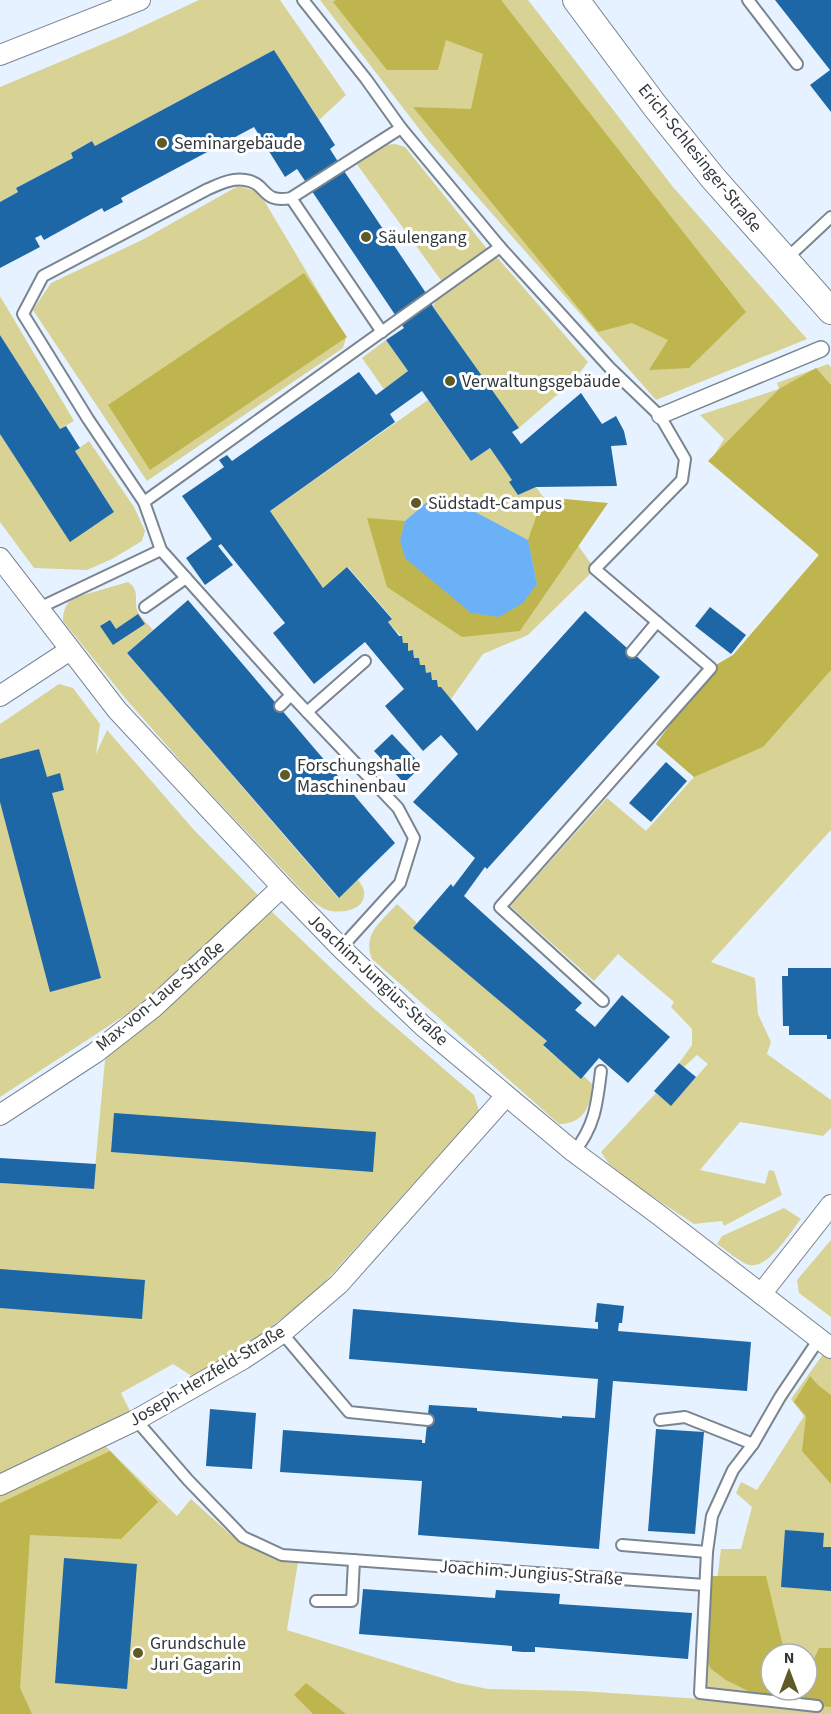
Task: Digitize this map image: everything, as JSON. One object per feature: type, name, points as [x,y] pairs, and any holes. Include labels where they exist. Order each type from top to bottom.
[{"type":"street","points":[[0,55],[140,0]]},
{"type":"street","name":"Erich-Schlesinger-Straße","points":[[576,0],[655,106],[713,178],[831,311]]},
{"type":"street","points":[[660,416],[821,349]]},
{"type":"street","name":"Joachim-Jungius-Straße","points":[[0,558],[117,710],[341,948],[423,1026],[574,1152],[825,1343]]},
{"type":"street","points":[[0,696],[70,650]]},
{"type":"street","name":"Max-von-Laue-Straße","points":[[0,1115],[95,1053],[154,1007],[282,887]]},
{"type":"street","name":"Joseph-Herzfeld-Straße","points":[[0,1485],[136,1420],[243,1359],[282,1333],[339,1284],[506,1096]]},
{"type":"street","points":[[761,1294],[831,1205]]},
{"type":"lane","points":[[303,0],[366,79],[401,128],[500,248],[609,367],[660,416],[685,459],[682,480],[595,569],[711,668],[500,907],[603,1001]]},
{"type":"lane","points":[[748,0],[797,64]]},
{"type":"lane","points":[[341,948],[400,883],[414,838],[398,807],[291,695],[161,550],[144,502],[88,419],[23,314],[43,276],[208,189],[232,180],[247,180],[260,186],[272,198],[280,200],[291,198],[401,128]]},
{"type":"lane","points":[[291,198],[382,333]]},
{"type":"lane","points":[[785,260],[831,217]]},
{"type":"lane","points":[[144,502],[500,248]]},
{"type":"lane","points":[[39,608],[161,550]]},
{"type":"lane","points":[[145,607],[186,578]]},
{"type":"lane","points":[[632,652],[657,622]]},
{"type":"lane","points":[[307,712],[364,661]]},
{"type":"lane","points":[[280,706],[291,695]]},
{"type":"lane","points":[[574,1152],[586,1137],[592,1120],[597,1102],[600,1071]]},
{"type":"lane","points":[[282,1333],[349,1412],[428,1420]]},
{"type":"lane","name":"Joachim-Jungius-Straße","points":[[136,1420],[188,1480],[243,1537],[282,1555],[705,1584],[712,1516],[733,1470],[753,1444],[780,1397],[825,1343]]},
{"type":"lane","points":[[660,1420],[686,1418],[753,1444]]},
{"type":"lane","points":[[622,1545],[707,1552]]},
{"type":"lane","points":[[316,1601],[352,1600],[354,1560]]},
{"type":"lane","points":[[705,1584],[700,1693],[817,1706]]},
{"type":"shaded area","points":[[199,0],[280,0],[346,95],[319,120],[274,50],[95,146],[92,141],[71,153],[73,158],[16,188],[18,192],[0,202],[0,87],[124,35]]},
{"type":"shaded area","points":[[320,0],[528,0],[673,187],[807,339],[656,400],[430,143]]},
{"type":"shaded area","points":[[336,0],[501,0],[746,312],[689,368],[649,370],[668,340],[632,323],[598,332],[413,107],[471,109],[483,54],[446,40],[438,70],[387,70],[333,2]]},
{"type":"shaded area","points":[[395,144],[405,147],[488,250],[443,283],[356,163],[385,145]]},
{"type":"shaded area","points":[[238,186],[259,192],[346,338],[343,348],[147,481],[33,310],[51,283],[142,240]]},
{"type":"shaded area","points":[[496,256],[588,362],[574,380],[519,428],[433,307],[436,299]]},
{"type":"shaded area","points":[[304,273],[347,337],[150,470],[108,405]]},
{"type":"shaded area","points":[[0,296],[74,421],[60,429],[0,335]]},
{"type":"shaded area","points":[[386,340],[408,371],[384,389],[362,358]]},
{"type":"shaded area","points":[[828,364],[831,367],[831,830],[711,962],[755,978],[758,1014],[771,1042],[767,1054],[831,1100],[831,1128],[823,1136],[740,1122],[700,1170],[765,1184],[769,1170],[774,1171],[782,1195],[724,1226],[722,1221],[694,1224],[635,1185],[609,1164],[601,1152],[656,1093],[671,1105],[708,1064],[697,1055],[684,1067],[679,1063],[692,1045],[692,1029],[671,1007],[674,1002],[618,954],[594,981],[510,906],[607,798],[646,831],[694,777],[656,744],[711,668],[733,655],[819,555],[733,482],[714,455],[724,439],[700,415],[779,389],[777,383]]},
{"type":"shaded area","points":[[816,368],[831,385],[831,670],[763,747],[694,777],[656,744],[711,668],[733,655],[819,555],[708,461],[779,389]]},
{"type":"shaded area","points":[[428,400],[471,461],[490,448],[512,480],[509,482],[518,495],[536,487],[595,569],[528,635],[483,654],[451,699],[441,687],[438,687],[437,680],[432,680],[431,672],[426,673],[425,665],[420,665],[419,658],[414,658],[413,651],[408,651],[408,643],[403,643],[401,636],[388,622],[392,618],[348,567],[323,588],[270,511]]},
{"type":"shaded area","points":[[0,434],[70,541],[114,512],[75,451],[89,441],[134,507],[145,531],[142,541],[112,559],[87,570],[34,568],[0,522]]},
{"type":"shaded area","points":[[543,497],[608,503],[520,631],[462,637],[387,587],[367,518],[405,521],[400,540],[537,584],[528,540]]},
{"type":"shaded area","points":[[128,582],[135,591],[138,613],[153,630],[127,653],[338,898],[358,879],[363,887],[364,898],[357,907],[345,911],[332,911],[311,900],[191,773],[125,698],[63,621],[65,608],[73,598]]},
{"type":"shaded area","points":[[59,684],[73,688],[100,724],[96,754],[107,730],[194,830],[260,897],[162,991],[0,1097],[0,724]]},
{"type":"shaded area","points":[[397,904],[417,923],[414,928],[547,1041],[543,1046],[581,1078],[584,1076],[592,1084],[588,1106],[580,1117],[575,1121],[559,1124],[372,959],[369,942],[371,935]]},
{"type":"shaded area","points":[[271,911],[371,1006],[474,1095],[479,1111],[314,1294],[255,1339],[195,1378],[173,1364],[121,1393],[131,1413],[92,1433],[177,1516],[191,1499],[231,1535],[267,1555],[298,1562],[287,1630],[458,1683],[488,1689],[581,1691],[702,1699],[721,1549],[741,1549],[752,1507],[736,1493],[741,1482],[757,1490],[804,1416],[791,1399],[831,1343],[831,1714],[0,1714],[0,1183],[93,1189],[106,1049]]},
{"type":"shaded area","points":[[784,1208],[801,1219],[771,1256],[757,1265],[746,1264],[717,1244],[722,1236]]},
{"type":"shaded area","points":[[831,1240],[831,1317],[799,1293],[797,1280]]},
{"type":"shaded area","points":[[810,1376],[831,1395],[831,1484],[802,1451],[806,1416],[794,1402]]},
{"type":"shaded area","points":[[110,1451],[158,1502],[121,1539],[30,1535],[20,1688],[32,1714],[0,1714],[0,1503]]},
{"type":"shaded area","points":[[705,1576],[766,1576],[782,1642],[759,1642],[759,1695],[726,1680],[711,1669],[702,1652]]},
{"type":"shaded area","points":[[819,1648],[831,1648],[831,1707],[794,1704],[795,1702],[819,1702]]},
{"type":"shaded area","points":[[306,1683],[346,1714],[313,1714],[294,1695]]},
{"type":"water","points":[[445,501],[464,506],[528,540],[537,584],[523,603],[499,617],[471,613],[405,558],[400,540],[405,521],[426,503]]},
{"type":"building","points":[[775,0],[831,0],[831,112],[810,85],[830,70]]},
{"type":"building","points":[[274,50],[335,145],[330,149],[342,168],[430,299],[433,307],[519,428],[512,432],[521,444],[581,393],[602,424],[616,416],[624,431],[627,445],[611,446],[617,486],[536,487],[518,495],[509,482],[512,480],[490,448],[471,461],[422,391],[390,414],[395,422],[270,511],[323,588],[347,567],[392,619],[388,622],[399,636],[402,636],[403,643],[408,643],[408,651],[413,650],[414,658],[419,658],[420,665],[425,665],[426,673],[431,672],[432,680],[437,680],[438,687],[441,687],[477,731],[585,611],[660,677],[487,869],[485,867],[464,896],[582,1003],[575,1010],[595,1027],[622,995],[670,1037],[628,1083],[599,1058],[581,1079],[543,1045],[547,1041],[413,928],[451,884],[453,887],[475,858],[413,802],[458,754],[441,735],[423,751],[385,706],[404,689],[365,642],[314,684],[273,633],[285,623],[221,544],[218,546],[233,565],[205,585],[186,558],[212,539],[182,496],[224,467],[219,460],[227,455],[232,461],[359,372],[376,395],[408,371],[386,340],[404,328],[297,169],[285,177],[254,127],[121,198],[123,202],[104,212],[102,208],[44,240],[41,235],[35,238],[40,247],[0,268],[0,202],[18,192],[16,188],[73,158],[71,153],[92,141],[95,146]]},
{"type":"building","points":[[0,335],[60,429],[66,426],[80,448],[75,451],[114,512],[70,542],[0,434]]},
{"type":"building","name":"Forschungshalle Maschinenbau","points":[[188,600],[395,843],[339,898],[127,653]]},
{"type":"building","points":[[710,607],[746,635],[731,654],[695,626]]},
{"type":"building","points":[[138,614],[145,624],[113,645],[100,626],[110,620],[116,629]]},
{"type":"building","points":[[392,734],[422,766],[404,783],[374,751]]},
{"type":"building","points":[[39,749],[47,777],[60,773],[64,790],[52,793],[101,978],[50,992],[0,802],[0,759]]},
{"type":"building","points":[[666,762],[687,781],[651,822],[629,803]]},
{"type":"building","points":[[788,968],[831,968],[831,1039],[827,1039],[827,1035],[789,1035],[789,1026],[783,1026],[782,976],[788,976]]},
{"type":"building","points":[[679,1063],[696,1077],[671,1106],[654,1091]]},
{"type":"building","points":[[114,1113],[376,1132],[373,1172],[111,1152]]},
{"type":"building","points":[[0,1158],[96,1164],[94,1189],[0,1183]]},
{"type":"building","points":[[0,1269],[145,1280],[142,1319],[0,1308]]},
{"type":"building","points":[[597,1303],[624,1306],[622,1323],[619,1323],[618,1331],[751,1342],[747,1391],[613,1381],[599,1549],[418,1535],[422,1481],[280,1472],[283,1430],[422,1440],[422,1443],[425,1443],[429,1405],[562,1418],[562,1416],[595,1418],[598,1379],[349,1359],[353,1309],[598,1329],[598,1322],[595,1322]]},
{"type":"building","points":[[210,1409],[256,1413],[252,1469],[206,1466]]},
{"type":"building","points":[[656,1429],[704,1432],[695,1534],[648,1531]]},
{"type":"building","points":[[785,1530],[824,1533],[823,1547],[831,1547],[831,1591],[781,1587]]},
{"type":"building","points":[[64,1558],[137,1564],[127,1689],[55,1683]]},
{"type":"building","points":[[363,1589],[495,1598],[496,1590],[560,1594],[559,1604],[692,1613],[688,1659],[535,1647],[535,1652],[523,1652],[512,1651],[512,1646],[359,1634]]},
{"type":"place","name":"Seminargebäude","points":[[162,143]]},
{"type":"place","name":"Säulengang","points":[[366,237]]},
{"type":"place","name":"Verwaltungsgebäude","points":[[450,381]]},
{"type":"place","name":"Südstadt-Campus","points":[[416,503]]},
{"type":"place","name":"Forschungshalle Maschinenbau","points":[[285,775]]},
{"type":"place","name":"Grundschule Juri Gagarin","points":[[138,1653]]}]
